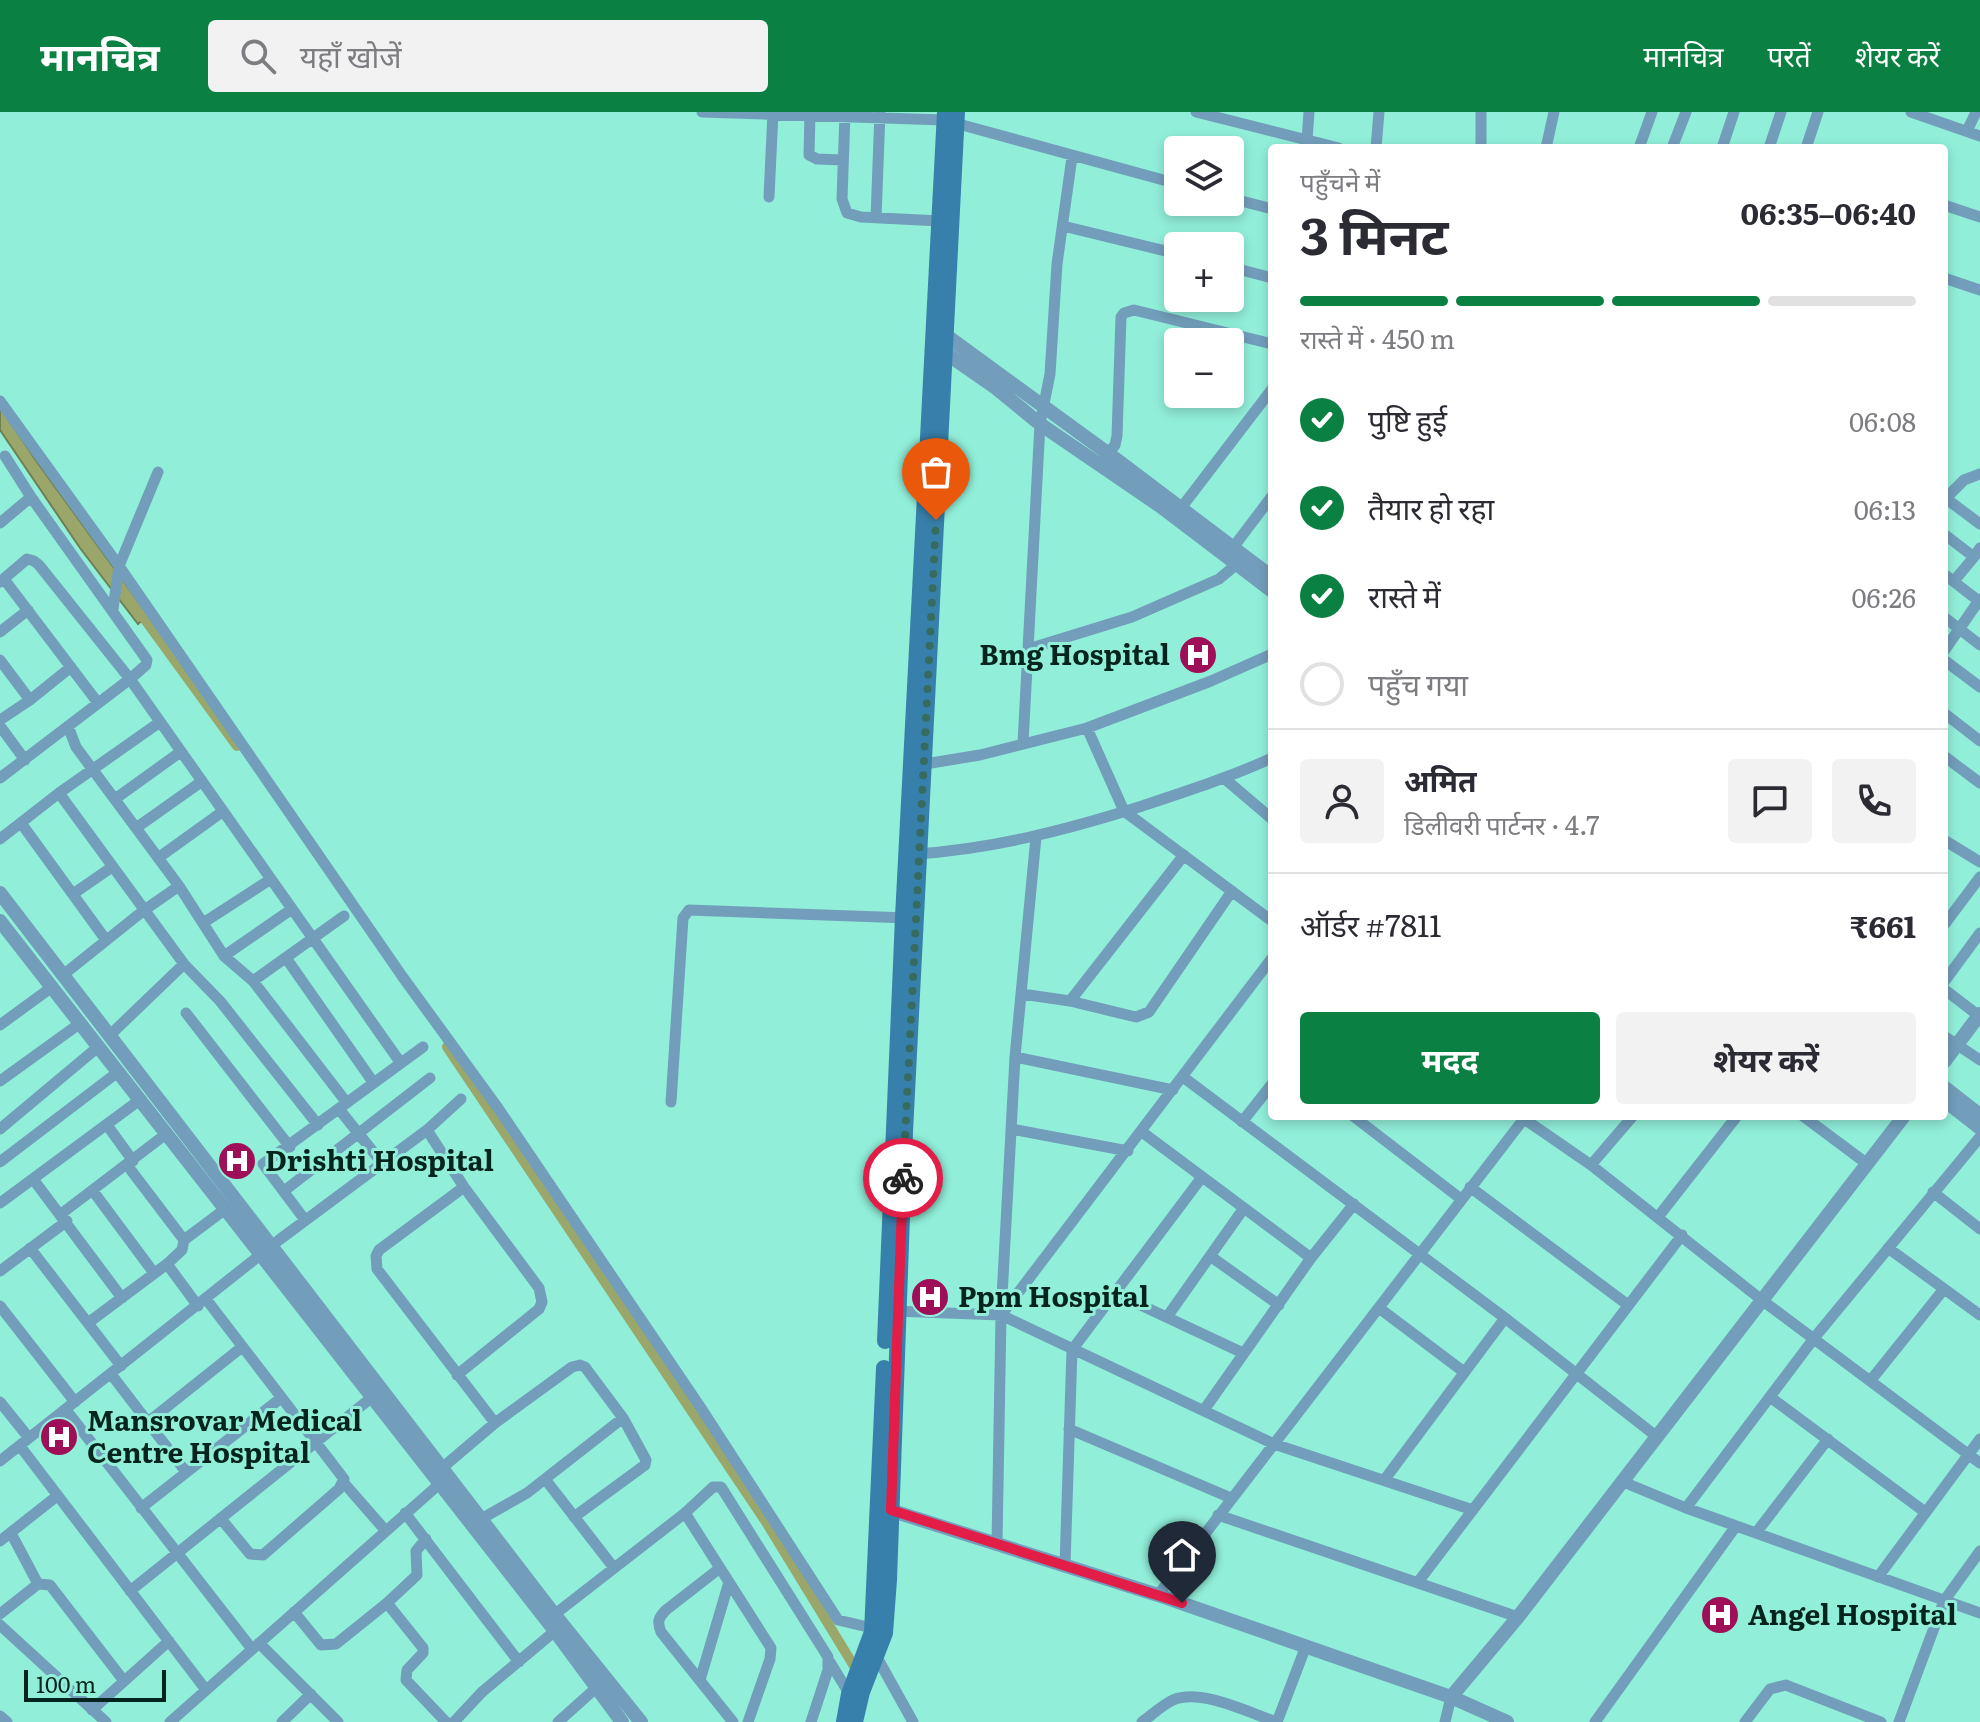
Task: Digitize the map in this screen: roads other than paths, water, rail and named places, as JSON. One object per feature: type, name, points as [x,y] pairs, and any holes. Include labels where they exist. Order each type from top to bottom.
[{"type":"main road","points":[[939,340],[940,221],[951,117]]},
{"type":"main road","points":[[868,1657],[885,1633],[885,1508],[909,918],[951,117]]},
{"type":"main road","points":[[844,1722],[868,1657],[885,1508]]},
{"type":"main road","points":[[855,1693],[855,1722]]},
{"type":"street","points":[[702,112],[951,117],[1072,157],[1164,180]]},
{"type":"street","points":[[1196,112],[1243,118],[1323,144]]},
{"type":"street","points":[[1307,140],[1309,112]]},
{"type":"street","points":[[1376,144],[1379,112]]},
{"type":"street","points":[[1481,112],[1481,144]]},
{"type":"street","points":[[1547,144],[1554,112]]},
{"type":"street","points":[[1640,144],[1652,112]]},
{"type":"street","points":[[1674,144],[1686,112]]},
{"type":"street","points":[[1723,144],[1734,112]]},
{"type":"street","points":[[1770,144],[1781,112]]},
{"type":"street","points":[[1807,144],[1818,112]]},
{"type":"street","points":[[1911,112],[1980,136]]},
{"type":"street","points":[[1967,131],[1976,112]]},
{"type":"street","points":[[769,197],[773,113]]},
{"type":"street","points":[[810,114],[809,155],[817,159],[843,160]]},
{"type":"street","points":[[845,114],[843,208],[853,216],[940,221]]},
{"type":"street","points":[[876,218],[880,115]]},
{"type":"street","points":[[1023,743],[1040,424],[1050,374],[1057,264],[1072,157]]},
{"type":"street","points":[[1244,202],[1268,208]]},
{"type":"street","points":[[1948,206],[1980,217]]},
{"type":"street","points":[[1063,226],[1164,251]]},
{"type":"street","points":[[1244,271],[1268,277]]},
{"type":"street","points":[[1948,279],[1980,290]]},
{"type":"street","points":[[1105,458],[1115,445],[1117,436],[1121,317],[1124,313],[1134,310],[1268,343]]},
{"type":"street","points":[[939,340],[1044,406],[1105,458],[1233,556],[1268,575]]},
{"type":"street","points":[[939,340],[1040,424],[1105,458],[1181,508],[1268,587]]},
{"type":"street","points":[[1181,508],[1268,394]]},
{"type":"street","points":[[0,401],[523,1144],[701,1408],[838,1620],[872,1628]]},
{"type":"street","points":[[0,778],[130,679],[146,665],[147,656],[2,454]]},
{"type":"street","points":[[113,609],[118,570],[158,472]]},
{"type":"street","points":[[1948,495],[1964,480],[1980,474]]},
{"type":"street","points":[[0,523],[31,497]]},
{"type":"street","points":[[1948,500],[1980,524]]},
{"type":"street","points":[[1028,649],[1132,617],[1219,579],[1268,502]]},
{"type":"street","points":[[1948,536],[1977,553],[1954,581]]},
{"type":"street","points":[[98,703],[2,580],[27,559],[34,561],[130,679],[179,753],[400,1062]]},
{"type":"street","points":[[1948,577],[1980,600],[1948,645]]},
{"type":"street","points":[[0,632],[28,610]]},
{"type":"street","points":[[1948,620],[1980,645]]},
{"type":"street","points":[[917,766],[980,755],[1087,728],[1268,656]]},
{"type":"street","points":[[0,660],[30,700]]},
{"type":"street","points":[[1948,663],[1980,687]]},
{"type":"street","points":[[25,760],[0,723],[71,667]]},
{"type":"street","points":[[1948,716],[1980,741]]},
{"type":"street","points":[[0,839],[160,722]]},
{"type":"street","points":[[68,726],[76,747],[179,886],[224,956],[253,981],[382,1163]]},
{"type":"street","points":[[1087,728],[1124,811],[1268,918]]},
{"type":"street","points":[[115,799],[179,753]]},
{"type":"street","points":[[913,854],[1036,837],[1225,779],[1268,760]]},
{"type":"street","points":[[1948,762],[1980,783]]},
{"type":"street","points":[[1225,779],[1268,816]]},
{"type":"street","points":[[136,828],[201,782]]},
{"type":"street","points":[[59,793],[184,964],[220,1001],[318,1125]]},
{"type":"street","points":[[158,858],[222,812]]},
{"type":"street","points":[[21,823],[106,940]]},
{"type":"street","points":[[997,1543],[1001,1315],[1011,1129],[1036,837]]},
{"type":"street","points":[[1948,842],[1980,862]]},
{"type":"street","points":[[1070,1001],[1184,855]]},
{"type":"street","points":[[73,894],[112,867]]},
{"type":"street","points":[[1948,919],[1980,877]]},
{"type":"street","points":[[203,923],[271,879]]},
{"type":"street","points":[[2,1020],[179,886]]},
{"type":"street","points":[[1022,994],[1070,1001],[1136,1017],[1149,1012],[1232,891]]},
{"type":"street","points":[[0,893],[57,981],[79,1024],[141,1099],[224,1210],[265,1251],[443,1476],[552,1622],[641,1722]]},
{"type":"street","points":[[1948,906],[1954,911]]},
{"type":"street","points":[[224,956],[292,909]]},
{"type":"street","points":[[671,1102],[683,918],[689,910],[909,918]]},
{"type":"street","points":[[253,981],[344,916]]},
{"type":"street","points":[[0,921],[109,1036],[371,1398],[481,1519],[622,1722]]},
{"type":"street","points":[[1948,977],[1980,933]]},
{"type":"street","points":[[286,958],[373,1082]]},
{"type":"street","points":[[1001,1315],[1268,963]]},
{"type":"street","points":[[109,1036],[184,964]]},
{"type":"street","points":[[1948,992],[1979,1015],[1948,1058]]},
{"type":"street","points":[[186,1013],[290,1147]]},
{"type":"street","points":[[0,1081],[79,1024]]},
{"type":"street","points":[[1948,1039],[1980,1060]]},
{"type":"street","points":[[0,1129],[98,1047]]},
{"type":"street","points":[[305,1220],[263,1164],[423,1047]]},
{"type":"street","points":[[1015,1057],[1173,1090]]},
{"type":"street","points":[[0,1162],[118,1072]]},
{"type":"street","points":[[1183,1077],[1505,1318],[1656,1436]]},
{"type":"street","points":[[284,1191],[430,1078]]},
{"type":"street","points":[[1242,1122],[1268,1089]]},
{"type":"street","points":[[1948,1090],[1980,1115]]},
{"type":"street","points":[[0,1203],[141,1099]]},
{"type":"street","points":[[0,1461],[265,1251],[427,1130],[461,1099]]},
{"type":"street","points":[[1948,1103],[1980,1128]]},
{"type":"street","points":[[1358,1120],[1461,1199]]},
{"type":"street","points":[[1158,1595],[1521,1120]]},
{"type":"street","points":[[1527,1120],[1591,1165],[1763,1301],[1980,1463]]},
{"type":"street","points":[[1591,1165],[1630,1120]]},
{"type":"street","points":[[1658,1217],[1734,1120]]},
{"type":"street","points":[[1808,1120],[1866,1163]]},
{"type":"street","points":[[1445,1722],[1451,1697],[1518,1617],[1901,1120]]},
{"type":"street","points":[[107,1125],[184,1240]]},
{"type":"street","points":[[1011,1129],[1128,1151]]},
{"type":"street","points":[[427,1130],[464,1187],[539,1288],[542,1302],[539,1309],[457,1375]]},
{"type":"street","points":[[1142,1132],[1311,1258]]},
{"type":"street","points":[[0,1271],[93,1191],[166,1134]]},
{"type":"street","points":[[1686,1508],[1815,1337],[1980,1137]]},
{"type":"street","points":[[1065,1565],[1072,1350],[1202,1177]]},
{"type":"street","points":[[33,1179],[122,1298]]},
{"type":"street","points":[[464,1187],[379,1250],[375,1262],[377,1269],[495,1423]]},
{"type":"street","points":[[1470,1187],[1628,1305]]},
{"type":"street","points":[[93,1191],[154,1273]]},
{"type":"street","points":[[1933,1192],[1980,1229]]},
{"type":"street","points":[[1204,1410],[1311,1258],[1354,1204]]},
{"type":"street","points":[[1167,1317],[1244,1208]]},
{"type":"street","points":[[88,1323],[167,1264],[182,1250],[184,1240],[224,1210]]},
{"type":"street","points":[[1418,1582],[1682,1235]]},
{"type":"street","points":[[30,1248],[121,1366]]},
{"type":"street","points":[[1888,1248],[1980,1315]]},
{"type":"street","points":[[1210,1256],[1279,1305]]},
{"type":"street","points":[[167,1264],[242,1347],[343,1475],[344,1483],[385,1530]]},
{"type":"street","points":[[1871,1380],[1944,1289]]},
{"type":"street","points":[[1115,1293],[1243,1353]]},
{"type":"street","points":[[0,1306],[141,1508],[178,1555],[256,1646],[338,1722]]},
{"type":"street","points":[[1379,1308],[1464,1372]]},
{"type":"street","points":[[892,1311],[1001,1315],[1274,1444],[1473,1510]]},
{"type":"street","points":[[1385,1479],[1505,1318]]},
{"type":"street","points":[[148,1422],[242,1347]]},
{"type":"street","points":[[170,1722],[405,1513],[495,1423],[572,1367],[580,1365],[585,1367],[623,1418],[646,1457],[645,1465],[574,1517]]},
{"type":"street","points":[[111,1374],[186,1472]]},
{"type":"street","points":[[1770,1397],[1925,1512]]},
{"type":"street","points":[[141,1508],[281,1398]]},
{"type":"street","points":[[130,1591],[371,1398]]},
{"type":"street","points":[[0,1402],[57,1496],[206,1690]]},
{"type":"street","points":[[481,1519],[527,1493],[623,1418]]},
{"type":"street","points":[[1069,1429],[1231,1498]]},
{"type":"street","points":[[1756,1533],[1828,1439]]},
{"type":"street","points":[[1878,1577],[1980,1439]]},
{"type":"street","points":[[545,1479],[614,1568]]},
{"type":"street","points":[[1621,1481],[1686,1508],[1980,1613]]},
{"type":"street","points":[[222,1520],[250,1554],[263,1555],[344,1483]]},
{"type":"street","points":[[454,1722],[482,1692],[519,1662],[552,1622],[713,1487],[725,1490],[829,1662],[855,1693]]},
{"type":"street","points":[[0,1541],[57,1496]]},
{"type":"street","points":[[885,1508],[1158,1595],[1451,1697],[1507,1722]]},
{"type":"street","points":[[405,1513],[519,1662]]},
{"type":"street","points":[[685,1513],[767,1641],[772,1654],[748,1722]]},
{"type":"street","points":[[1218,1515],[1518,1617]]},
{"type":"street","points":[[1595,1722],[1736,1526]]},
{"type":"street","points":[[11,1533],[38,1584]]},
{"type":"street","points":[[294,1612],[321,1645],[336,1644],[417,1575],[416,1551],[426,1539]]},
{"type":"street","points":[[1899,1722],[1944,1601],[1980,1551]]},
{"type":"street","points":[[720,1568],[666,1610],[657,1624],[733,1722]]},
{"type":"street","points":[[700,1680],[729,1582]]},
{"type":"street","points":[[0,1614],[38,1584],[50,1585],[124,1681]]},
{"type":"street","points":[[387,1603],[423,1648],[423,1653],[407,1670],[406,1680],[446,1722]]},
{"type":"street","points":[[0,1625],[106,1722]]},
{"type":"street","points":[[92,1710],[169,1641]]},
{"type":"street","points":[[1142,1722],[1172,1701],[1201,1696],[1277,1722],[1306,1646]]},
{"type":"street","points":[[868,1657],[913,1722]]},
{"type":"street","points":[[811,1722],[829,1662]]},
{"type":"street","points":[[1745,1722],[1770,1689],[1786,1685],[1881,1722]]},
{"type":"street","points":[[558,1722],[596,1688]]},
{"type":"street","points":[[282,1722],[311,1694]]},
{"type":"street","points":[[1235,1722],[1238,1709]]},
{"type":"waterway","points":[[138,610],[237,746]]},
{"type":"waterway","points":[[447,1047],[766,1522],[860,1676]]},
{"type":"place","name":"Bmg Hospital","points":[[1198,655]]},
{"type":"place","name":"Drishti Hospital","points":[[237,1161]]},
{"type":"place","name":"Ppm Hospital","points":[[930,1297]]},
{"type":"place","name":"Mansrovar Medical Centre Hospital","points":[[59,1437]]},
{"type":"place","name":"Angel Hospital","points":[[1720,1615]]}]
